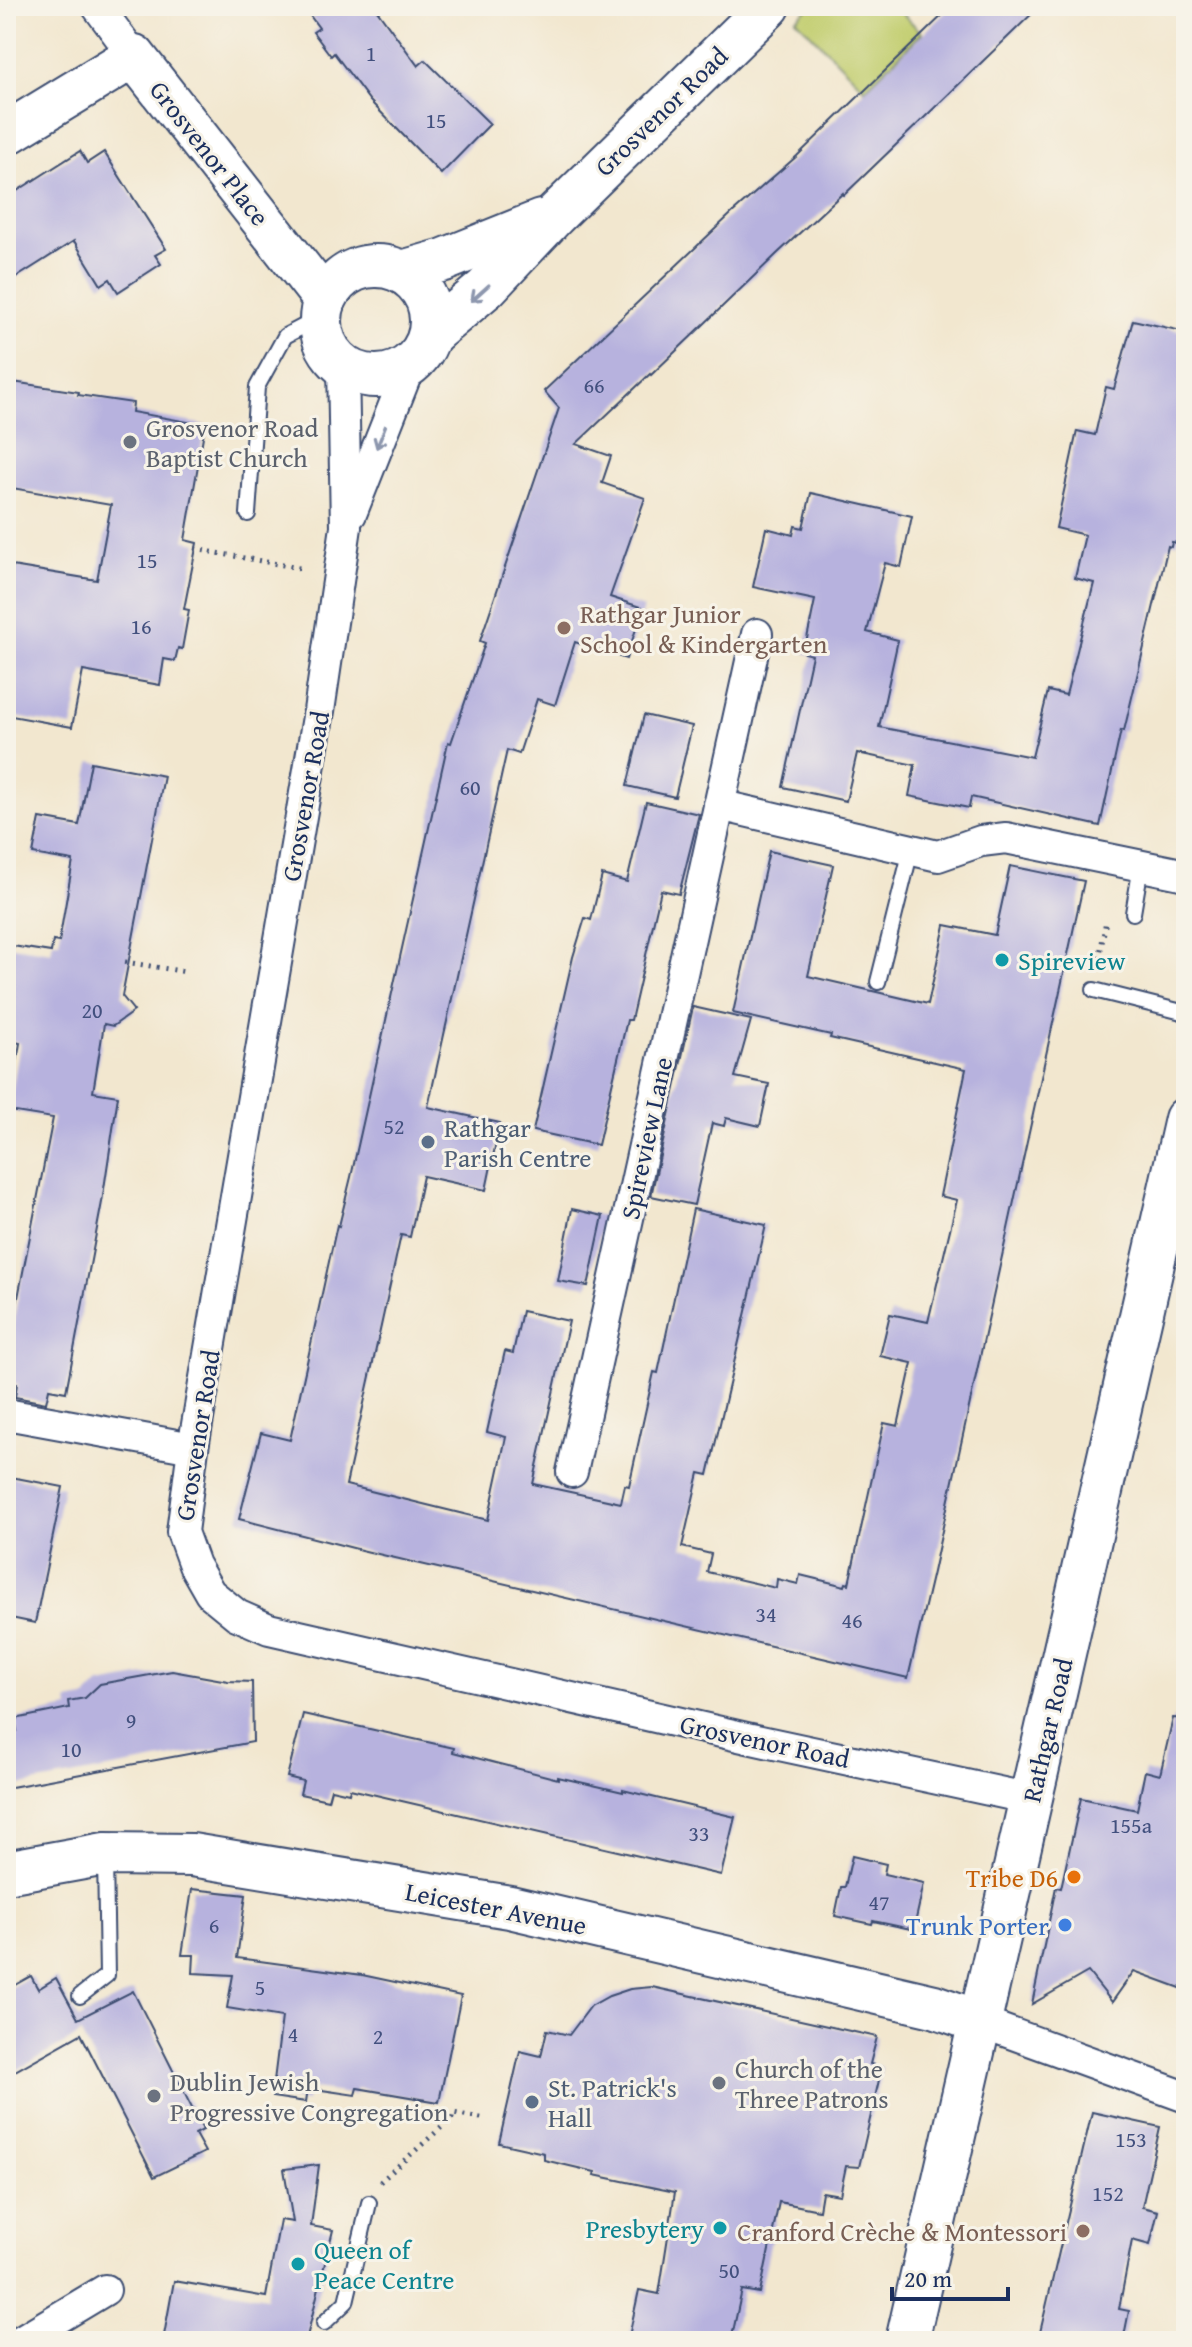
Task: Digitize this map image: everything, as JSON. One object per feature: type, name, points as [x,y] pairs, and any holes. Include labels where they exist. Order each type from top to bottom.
[{"type":"street","name":"Grosvenor Place","points":[[97,6],[323,308]]},
{"type":"street","name":"Grosvenor Road","points":[[346,527],[420,350],[769,6]]},
{"type":"street","points":[[6,134],[134,56]]},
{"type":"street","name":"Grosvenor Road","points":[[402,272],[444,260],[554,216]]},
{"type":"street","points":[[366,266],[385,266],[416,281],[427,298],[432,317],[420,350],[394,374],[377,377],[359,374],[343,365],[330,352],[323,335],[323,308],[335,284],[349,273],[366,266]]},
{"type":"street","name":"Grosvenor Road","points":[[343,365],[346,527],[319,711],[193,1448],[182,1532],[194,1565],[210,1593],[237,1615],[269,1629],[1031,1799]]},
{"type":"street","name":"Spireview Lane","points":[[572,1472],[757,634]]},
{"type":"street","points":[[719,805],[938,856],[981,841],[1006,838],[1186,875]]},
{"type":"street","name":"Rathgar Road","points":[[907,2341],[1186,1119]]},
{"type":"street","points":[[6,1414],[193,1448]]},
{"type":"street","name":"Leicester Avenue","points":[[6,1872],[105,1854],[192,1855],[486,1902],[934,2006],[980,2022]]},
{"type":"street","points":[[980,2022],[1186,2097]]},
{"type":"street","points":[[20,2341],[105,2290]]},
{"type":"lane","points":[[248,514],[257,387],[285,336],[323,308]]},
{"type":"lane","points":[[878,982],[911,850]]},
{"type":"lane","points":[[1133,913],[1141,866]]},
{"type":"lane","points":[[1094,990],[1186,1013]]},
{"type":"lane","points":[[80,1996],[107,1975],[105,1854]]},
{"type":"lane","points":[[324,2323],[346,2302],[369,2203]]},
{"type":"path","points":[[195,549],[305,569]]},
{"type":"path","points":[[1094,990],[1108,908],[1133,913]]},
{"type":"path","points":[[125,962],[187,972]]},
{"type":"path","points":[[369,2203],[372,2189],[452,2118],[453,2113],[486,2119]]},
{"type":"green space","points":[[810,6],[895,6],[922,33],[865,89],[796,19]]},
{"type":"building","points":[[303,6],[374,6],[418,66],[425,60],[490,124],[441,174],[370,101],[334,53],[331,56],[313,32],[319,28]]},
{"type":"building","points":[[952,6],[1040,6],[844,195],[778,253],[576,444],[611,456],[602,483],[645,498],[610,597],[643,608],[626,659],[575,642],[555,705],[537,699],[519,754],[507,750],[428,1107],[500,1123],[486,1190],[423,1176],[410,1237],[401,1235],[346,1485],[488,1520],[506,1437],[487,1432],[505,1351],[513,1353],[522,1311],[569,1321],[533,1484],[621,1503],[625,1485],[629,1486],[654,1372],[658,1373],[693,1209],[766,1225],[708,1475],[699,1473],[682,1547],[711,1554],[707,1572],[776,1588],[777,1579],[798,1584],[800,1575],[845,1586],[849,1584],[884,1423],[898,1426],[912,1363],[880,1356],[890,1314],[928,1322],[957,1200],[940,1196],[966,1069],[733,1013],[769,851],[833,865],[808,976],[928,1004],[945,925],[995,935],[1010,866],[1084,881],[908,1678],[239,1519],[261,1433],[290,1440],[448,742],[451,743],[485,643],[480,641],[559,408],[544,391],[731,214],[797,156]]},
{"type":"building","points":[[80,151],[87,163],[104,152],[166,249],[155,255],[161,264],[118,292],[110,279],[101,285],[74,241],[6,284],[6,198]]},
{"type":"building","points":[[1133,320],[1186,332],[1186,520],[1182,538],[1168,546],[1100,826],[971,797],[969,808],[909,796],[915,765],[857,753],[846,801],[783,787],[812,655],[804,653],[815,600],[753,587],[766,528],[793,535],[795,526],[803,528],[811,493],[912,516],[901,567],[885,563],[867,632],[898,640],[879,727],[1032,757],[1048,691],[1066,695],[1094,583],[1075,578],[1085,535],[1056,528],[1077,431],[1095,435],[1106,387],[1114,389]]},
{"type":"building","points":[[6,381],[133,403],[132,412],[205,425],[185,540],[197,543],[184,609],[189,610],[182,649],[178,648],[175,661],[164,659],[160,685],[83,671],[72,727],[6,715],[6,565],[97,580],[111,505],[6,487]]},
{"type":"building","points":[[644,715],[692,726],[675,797],[627,786]]},
{"type":"building","points":[[91,762],[164,776],[122,996],[134,1011],[113,1026],[104,1024],[93,1092],[118,1096],[102,1202],[66,1392],[49,1389],[46,1403],[15,1397],[17,1384],[6,1382],[16,1308],[53,1118],[9,1111],[20,1043],[6,1040],[6,945],[51,952],[53,941],[59,942],[73,861],[33,854],[40,818],[79,825]]},
{"type":"building","points":[[646,802],[699,814],[679,894],[661,890],[598,1145],[533,1131],[573,957],[585,918],[591,920],[602,875],[627,882]]},
{"type":"building","points":[[693,1007],[751,1020],[735,1077],[769,1084],[760,1126],[726,1118],[724,1126],[712,1123],[694,1205],[651,1196]]},
{"type":"building","points":[[572,1209],[603,1216],[588,1286],[558,1281]]},
{"type":"building","points":[[6,1476],[63,1487],[35,1623],[6,1617]]},
{"type":"building","points":[[172,1671],[252,1682],[253,1742],[6,1788],[6,1733],[17,1731],[15,1719],[69,1708],[68,1701],[85,1698],[100,1684]]},
{"type":"building","points":[[303,1714],[454,1748],[453,1752],[558,1779],[623,1790],[735,1817],[721,1875],[350,1789],[349,1793],[331,1789],[328,1800],[300,1794],[303,1781],[287,1777]]},
{"type":"building","points":[[1173,1718],[1186,1719],[1186,1990],[1134,1971],[1112,2002],[1088,1972],[1032,2004],[1056,1887],[1061,1888],[1081,1798],[1137,1810],[1145,1771],[1160,1775]]},
{"type":"building","points":[[852,1856],[886,1864],[884,1874],[924,1883],[911,1929],[835,1916]]},
{"type":"building","points":[[192,1889],[246,1895],[237,1958],[362,1975],[461,1996],[439,2102],[357,2088],[355,2095],[308,2088],[306,2102],[272,2097],[282,2017],[227,2008],[233,1975],[193,1973],[194,1955],[182,1955]]},
{"type":"building","name":"Dublin Jewish Progressive Congregation","points":[[31,1976],[38,1989],[56,1978],[78,2019],[133,1991],[203,2130],[195,2134],[205,2152],[154,2177],[81,2034],[6,2076],[6,1990]]},
{"type":"building","name":"Church of the Three Patrons","points":[[652,1987],[877,2037],[870,2064],[882,2067],[859,2167],[846,2166],[840,2195],[822,2192],[819,2210],[779,2202],[760,2293],[742,2290],[731,2341],[628,2341],[639,2290],[659,2294],[675,2192],[594,2175],[595,2172],[544,2160],[544,2153],[499,2143],[520,2051],[541,2056],[547,2030],[569,2035],[591,2006],[630,1989]]},
{"type":"building","points":[[1092,2112],[1160,2127],[1142,2207],[1158,2211],[1150,2245],[1132,2240],[1119,2309],[1129,2311],[1123,2341],[1038,2341]]},
{"type":"building","points":[[319,2165],[311,2226],[333,2230],[306,2341],[163,2341],[174,2281],[266,2297],[280,2220],[293,2222],[284,2169]]},
{"type":"place","name":"Grosvenor Road Baptist Church","points":[[130,442]]},
{"type":"place","name":"Rathgar Junior School & Kindergarten","points":[[564,628]]},
{"type":"place","name":"Spireview","points":[[1002,960]]},
{"type":"place","name":"Rathgar Parish Centre","points":[[428,1142]]},
{"type":"place","name":"Tribe D6","points":[[1074,1877]]},
{"type":"place","name":"Trunk Porter","points":[[1065,1925]]},
{"type":"place","name":"Church of the Three Patrons","points":[[719,2083]]},
{"type":"place","name":"Dublin Jewish Progressive Congregation","points":[[154,2096]]},
{"type":"place","name":"St. Patrick's Hall","points":[[532,2102]]},
{"type":"place","name":"Presbytery","points":[[720,2228]]},
{"type":"place","name":"Cranford Crèche & Montessori","points":[[1083,2231]]},
{"type":"place","name":"Queen of Peace Centre","points":[[298,2264]]}]
